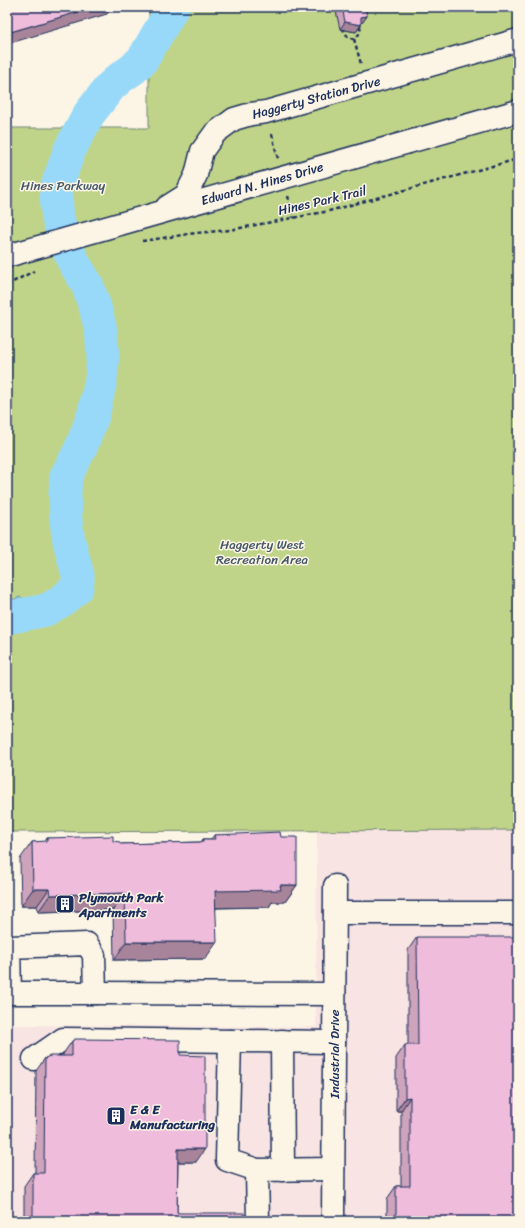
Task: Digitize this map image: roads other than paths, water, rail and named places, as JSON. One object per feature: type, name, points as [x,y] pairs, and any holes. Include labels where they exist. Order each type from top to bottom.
[{"type":"street","name":"Haggerty Station Drive","points":[[160,212],[186,195],[196,175],[202,150],[215,133],[234,119],[518,40]]},
{"type":"street","name":"Edward N. Hines Drive","points":[[7,256],[518,111]]},
{"type":"street","name":"Industrial Drive","points":[[333,1221],[335,886]]},
{"type":"street","points":[[335,913],[518,913]]},
{"type":"street","points":[[95,993],[94,955],[86,944],[9,947],[9,993],[334,994]]},
{"type":"street","points":[[34,1059],[63,1039],[334,1042]]},
{"type":"street","points":[[230,1041],[227,1160],[258,1170],[333,1169]]},
{"type":"street","points":[[282,1041],[283,1170]]},
{"type":"street","points":[[258,1170],[258,1221]]},
{"type":"water","points":[[59,588],[77,588],[78,603],[60,615],[26,619],[7,629],[7,602],[20,597],[32,603],[42,604],[51,599]]},
{"type":"waterway","points":[[7,618],[46,610],[60,602],[77,588],[78,581],[66,521],[66,476],[80,450],[93,416],[101,380],[103,355],[101,330],[95,307],[87,284],[73,261],[64,239],[58,218],[56,198],[57,186],[70,149],[89,114],[110,87],[143,59],[173,7]]},
{"type":"place","name":"Plymouth Park Apartments","points":[[65,904]]},
{"type":"place","name":"E & E Manufacturing","points":[[116,1116]]},
{"type":"park label","name":"Hines Parkway","points":[[63,185]]},
{"type":"park label","name":"Haggerty West Recreation Area","points":[[262,552]]}]
